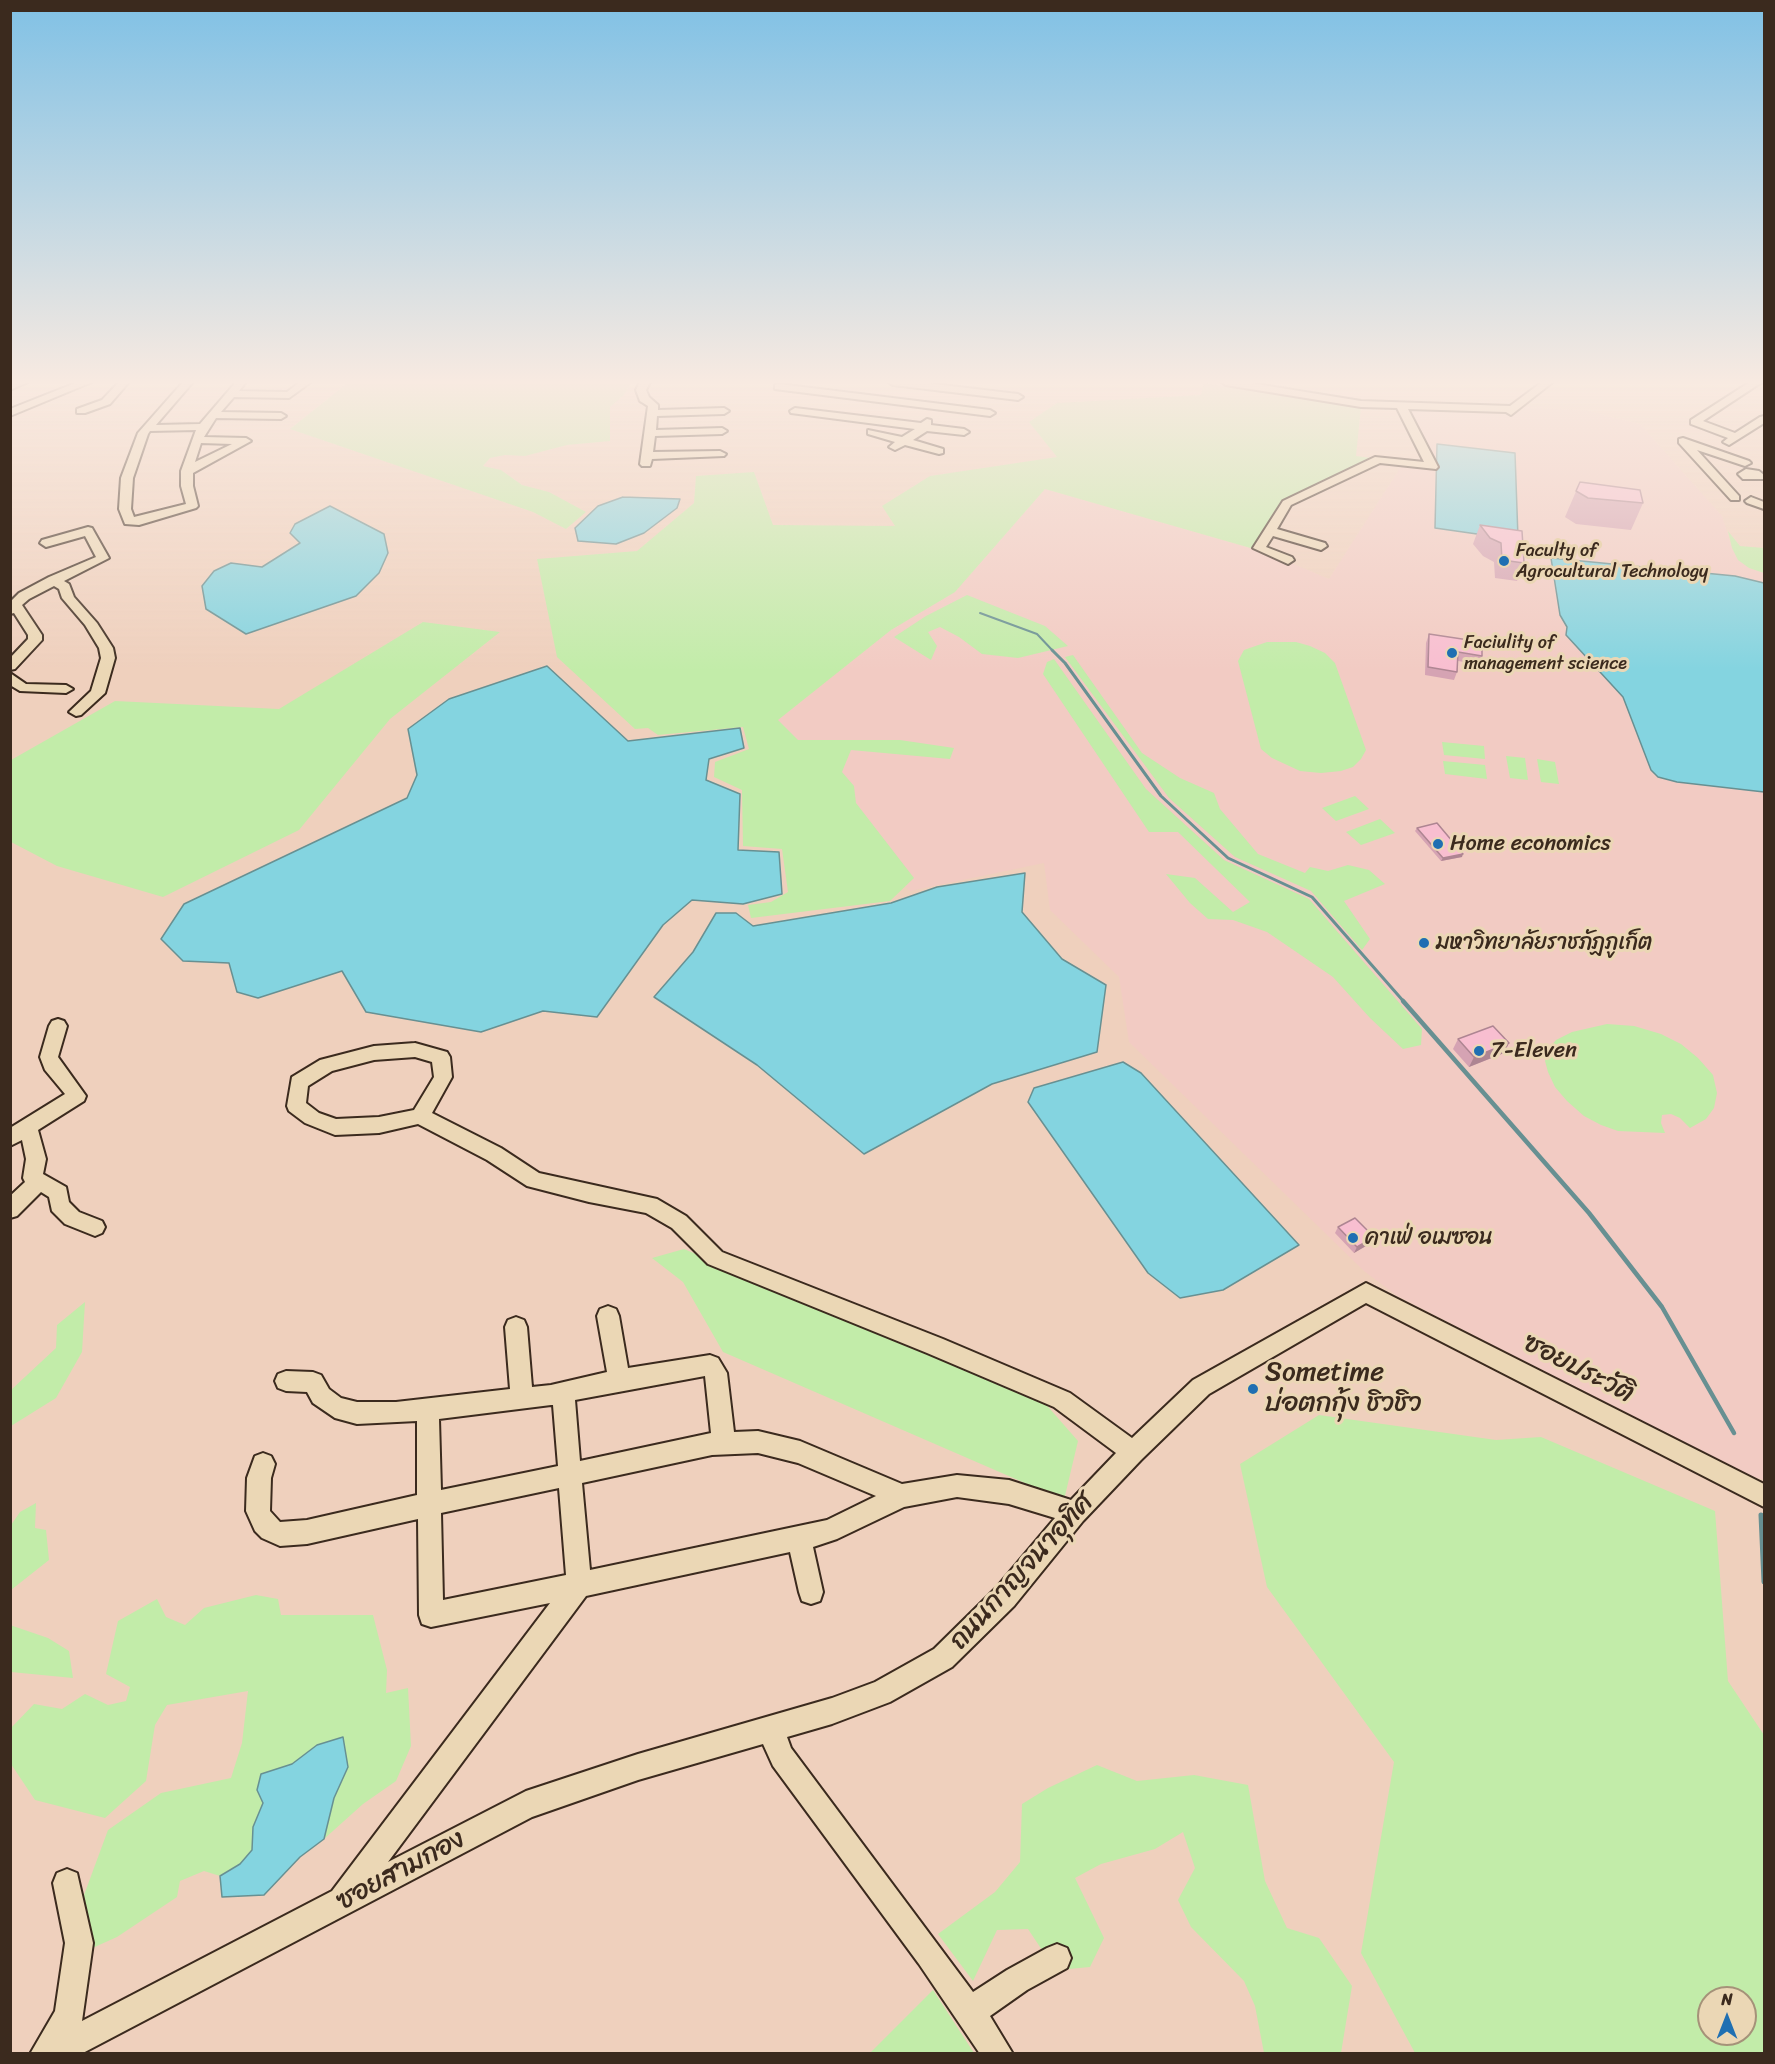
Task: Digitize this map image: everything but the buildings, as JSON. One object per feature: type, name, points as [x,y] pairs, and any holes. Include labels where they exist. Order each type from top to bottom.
[{"type":"street","points":[[127,478],[125,509],[129,522],[139,522],[192,506],[187,478]]},
{"type":"street","points":[[1288,560],[1260,549],[1287,504],[1340,478]]},
{"type":"street","points":[[1716,478],[1735,498]]},
{"type":"street","points":[[1751,501],[1764,506]]},
{"type":"street","points":[[17,604],[53,580],[103,558],[88,531],[46,543]]},
{"type":"street","points":[[1270,531],[1321,546]]},
{"type":"street","points":[[53,580],[65,587],[68,598],[106,648],[108,658],[98,693],[76,712]]},
{"type":"street","points":[[10,591],[35,635],[35,640],[10,666]]},
{"type":"street","points":[[10,677],[25,688],[66,689]]},
{"type":"street","points":[[10,1138],[77,1096],[52,1065],[49,1057],[49,1050],[58,1026]]},
{"type":"street","points":[[420,1116],[443,1077],[441,1057],[415,1050],[374,1053],[327,1065],[299,1082],[296,1106],[312,1118],[335,1127],[379,1125],[420,1116],[494,1154],[534,1180],[589,1194],[650,1204],[679,1222],[715,1258],[1062,1400],[1133,1452]]},
{"type":"street","points":[[28,1128],[36,1159],[33,1178],[59,1193],[59,1205],[72,1218],[95,1227]]},
{"type":"street","points":[[10,1210],[39,1181]]},
{"type":"street","name":"ถนนกาญจนาอุทิศ","points":[[771,1730],[881,1693],[943,1658],[1005,1597],[1075,1513],[1133,1452],[1201,1387],[1366,1292]]},
{"type":"street","name":"ซอยประวัติ","points":[[1366,1292],[1764,1496]]},
{"type":"street","points":[[608,1316],[619,1380]]},
{"type":"street","points":[[516,1327],[522,1399]]},
{"type":"street","points":[[286,1381],[313,1382],[327,1403],[357,1413],[396,1413],[522,1399],[710,1365],[716,1373],[724,1444]]},
{"type":"street","points":[[339,1903],[579,1585],[563,1392]]},
{"type":"street","points":[[426,1411],[431,1615],[829,1531],[902,1496],[957,1486],[1009,1492],[1075,1513]]},
{"type":"street","points":[[263,1464],[259,1478],[258,1511],[263,1523],[270,1530],[280,1534],[307,1532],[430,1503],[712,1444],[758,1442],[800,1452],[902,1496]]},
{"type":"street","points":[[799,1538],[811,1592]]},
{"type":"street","points":[[771,1730],[782,1757],[999,2054]]},
{"type":"street","name":"ซอยสามกอง","points":[[47,2054],[526,1805],[638,1767],[771,1730]]},
{"type":"street","points":[[47,2054],[69,2016],[79,1943],[67,1883]]},
{"type":"street","points":[[970,2012],[1017,1980],[1057,1958]]},
{"type":"shaded area","name":"มหาวิทยาลัยราชภัฏภูเก็ต","points":[[1393,478],[1688,478],[1722,516],[1732,548],[1749,568],[1764,573],[1764,1480],[1737,1471],[1396,1295],[1364,1271],[1129,1042],[1119,977],[1050,910],[1044,863],[910,891],[759,735],[891,630],[955,592],[1045,489],[1270,554],[1329,579]]},
{"type":"green space","points":[[434,478],[513,478],[522,485],[549,492],[586,512],[566,529],[533,512]]},
{"type":"green space","points":[[696,478],[756,478],[773,525],[895,526],[882,506],[926,478],[1329,478],[1282,501],[1254,549],[1045,489],[955,592],[891,630],[778,720],[798,740],[900,740],[954,748],[950,759],[851,750],[842,772],[854,786],[856,803],[914,878],[890,901],[751,918],[748,905],[771,902],[788,892],[782,849],[743,846],[742,790],[714,777],[715,762],[749,749],[743,727],[658,735],[648,728],[635,729],[557,657],[537,559],[637,551],[694,503]]},
{"type":"green space","points":[[1728,531],[1740,546],[1764,548],[1764,573],[1749,568],[1738,560]]},
{"type":"green space","points":[[967,595],[1045,626],[1068,646],[1018,658],[982,654],[959,637],[940,627],[928,632],[937,646],[931,660],[894,637],[926,616]]},
{"type":"green space","points":[[423,622],[500,632],[390,719],[299,830],[163,897],[57,866],[11,842],[11,760],[115,701],[279,709]]},
{"type":"green space","points":[[1267,642],[1296,642],[1310,646],[1325,653],[1335,663],[1366,750],[1353,767],[1321,773],[1300,771],[1272,758],[1261,749],[1238,661],[1244,650]]},
{"type":"green space","points":[[1073,655],[1142,753],[1180,778],[1214,793],[1220,809],[1258,854],[1305,873],[1310,867],[1328,871],[1348,865],[1369,870],[1385,884],[1344,901],[1370,939],[1362,950],[1311,891],[1235,857],[1169,798],[1065,657]]},
{"type":"green space","points":[[1054,659],[1146,789],[1224,860],[1309,899],[1422,1029],[1421,1045],[1403,1049],[1370,1018],[1333,977],[1267,932],[1233,920],[1208,919],[1190,903],[1166,874],[1195,878],[1233,912],[1250,902],[1178,832],[1149,832],[1043,674],[1047,662]]},
{"type":"green space","points":[[1442,742],[1484,746],[1485,759],[1444,755]]},
{"type":"green space","points":[[1506,756],[1525,758],[1528,780],[1510,778]]},
{"type":"green space","points":[[1537,759],[1555,762],[1559,784],[1541,782]]},
{"type":"green space","points":[[1443,761],[1485,765],[1487,779],[1445,774]]},
{"type":"green space","points":[[1355,796],[1369,809],[1336,821],[1322,808]]},
{"type":"green space","points":[[1380,819],[1395,833],[1361,845],[1346,832]]},
{"type":"green space","points":[[1607,1024],[1634,1026],[1661,1034],[1681,1044],[1698,1058],[1713,1075],[1717,1093],[1714,1108],[1706,1119],[1690,1128],[1680,1118],[1671,1114],[1662,1115],[1661,1123],[1665,1133],[1618,1131],[1584,1116],[1567,1101],[1555,1087],[1548,1072],[1545,1061],[1548,1049],[1556,1040],[1572,1032]]},
{"type":"green space","points":[[684,1249],[1043,1401],[1078,1441],[1064,1500],[723,1352],[683,1282],[652,1258]]},
{"type":"green space","points":[[85,1302],[82,1352],[56,1398],[11,1426],[11,1390],[56,1348],[57,1325]]},
{"type":"green space","points":[[1319,1415],[1496,1440],[1541,1437],[1715,1511],[1728,1681],[1764,1735],[1764,2053],[1415,2053],[1361,1953],[1394,1762],[1267,1587],[1240,1464]]},
{"type":"green space","points":[[36,1503],[35,1528],[46,1530],[49,1560],[11,1590],[11,1525],[20,1512]]},
{"type":"green space","points":[[256,1595],[278,1599],[281,1615],[373,1615],[387,1670],[386,1693],[408,1688],[411,1746],[396,1781],[363,1804],[324,1839],[334,1798],[348,1767],[317,1745],[292,1764],[261,1774],[257,1790],[263,1803],[253,1827],[252,1850],[240,1864],[220,1876],[204,1871],[180,1881],[177,1897],[117,1937],[88,1950],[77,1914],[108,1830],[161,1793],[231,1778],[242,1743],[248,1691],[167,1705],[155,1725],[146,1781],[105,1818],[35,1800],[11,1764],[10,1729],[34,1704],[62,1709],[85,1694],[108,1705],[126,1701],[130,1687],[106,1674],[118,1621],[157,1599],[166,1617],[185,1625],[204,1608]]},
{"type":"green space","points":[[10,1625],[48,1638],[69,1651],[73,1678],[11,1672]]},
{"type":"green space","points":[[1097,1765],[1137,1781],[1194,1775],[1248,1785],[1265,1881],[1287,1928],[1319,1938],[1352,1986],[1341,2053],[1264,2053],[1255,2006],[1244,1981],[1191,1927],[1178,1900],[1195,1868],[1183,1832],[1155,1849],[1101,1864],[1075,1878],[1104,1938],[1090,1967],[1069,1969],[1058,1948],[1042,1950],[1028,1929],[997,1930],[973,1981],[938,1934],[995,1892],[1020,1862],[1022,1804],[1048,1788]]},
{"type":"green space","points":[[933,1990],[974,2053],[870,2053]]},
{"type":"water","points":[[1436,478],[1516,478],[1518,538],[1435,528]]},
{"type":"water","points":[[623,497],[680,499],[677,508],[644,533],[616,544],[578,541],[575,528],[598,506]]},
{"type":"water","points":[[330,506],[384,534],[388,553],[379,573],[356,596],[246,634],[206,609],[202,586],[214,571],[231,563],[262,567],[300,543],[290,533],[295,524]]},
{"type":"water","points":[[1551,558],[1735,576],[1764,583],[1764,792],[1677,782],[1658,777],[1651,770],[1623,697],[1566,635],[1567,627],[1560,615]]},
{"type":"water","points":[[547,666],[628,741],[740,728],[744,748],[709,759],[706,780],[740,794],[738,850],[779,852],[782,894],[743,904],[692,900],[663,925],[597,1017],[543,1011],[481,1032],[366,1012],[342,971],[258,998],[237,992],[229,963],[183,961],[161,939],[184,904],[407,798],[417,775],[408,729],[449,699]]},
{"type":"water","points":[[1025,873],[1022,912],[1062,959],[1106,985],[1097,1052],[992,1084],[864,1154],[757,1065],[654,997],[693,952],[716,913],[736,913],[753,926],[891,903],[937,887]]},
{"type":"water","points":[[1123,1062],[1141,1073],[1299,1245],[1223,1290],[1180,1298],[1148,1273],[1028,1102],[1034,1088]]},
{"type":"water","points":[[343,1737],[348,1767],[334,1798],[324,1839],[300,1857],[264,1895],[222,1897],[220,1876],[240,1864],[252,1850],[253,1827],[263,1803],[257,1790],[261,1774],[292,1764],[317,1745]]},
{"type":"waterway","points":[[980,613],[1037,634],[1053,651]]},
{"type":"waterway","points":[[1053,651],[1065,663],[1161,796],[1228,858],[1312,897],[1405,1003]]},
{"type":"waterway","points":[[1403,1001],[1589,1213],[1662,1307],[1734,1433]]},
{"type":"waterway","points":[[1761,1515],[1764,1582]]},
{"type":"place","name":"Faculty of Agrocultural Technology","points":[[1504,561]]},
{"type":"place","name":"Faciulity of management science","points":[[1452,653]]},
{"type":"place","name":"Home economics","points":[[1438,844]]},
{"type":"place","name":"มหาวิทยาลัยราชภัฏภูเก็ต","points":[[1424,943]]},
{"type":"place","name":"7-Eleven","points":[[1479,1051]]},
{"type":"place","name":"คาเฟ่ อเมซอน","points":[[1353,1238]]},
{"type":"place","name":"Sometime บ่อตกกุ้ง ชิวชิว","points":[[1253,1389]]}]
